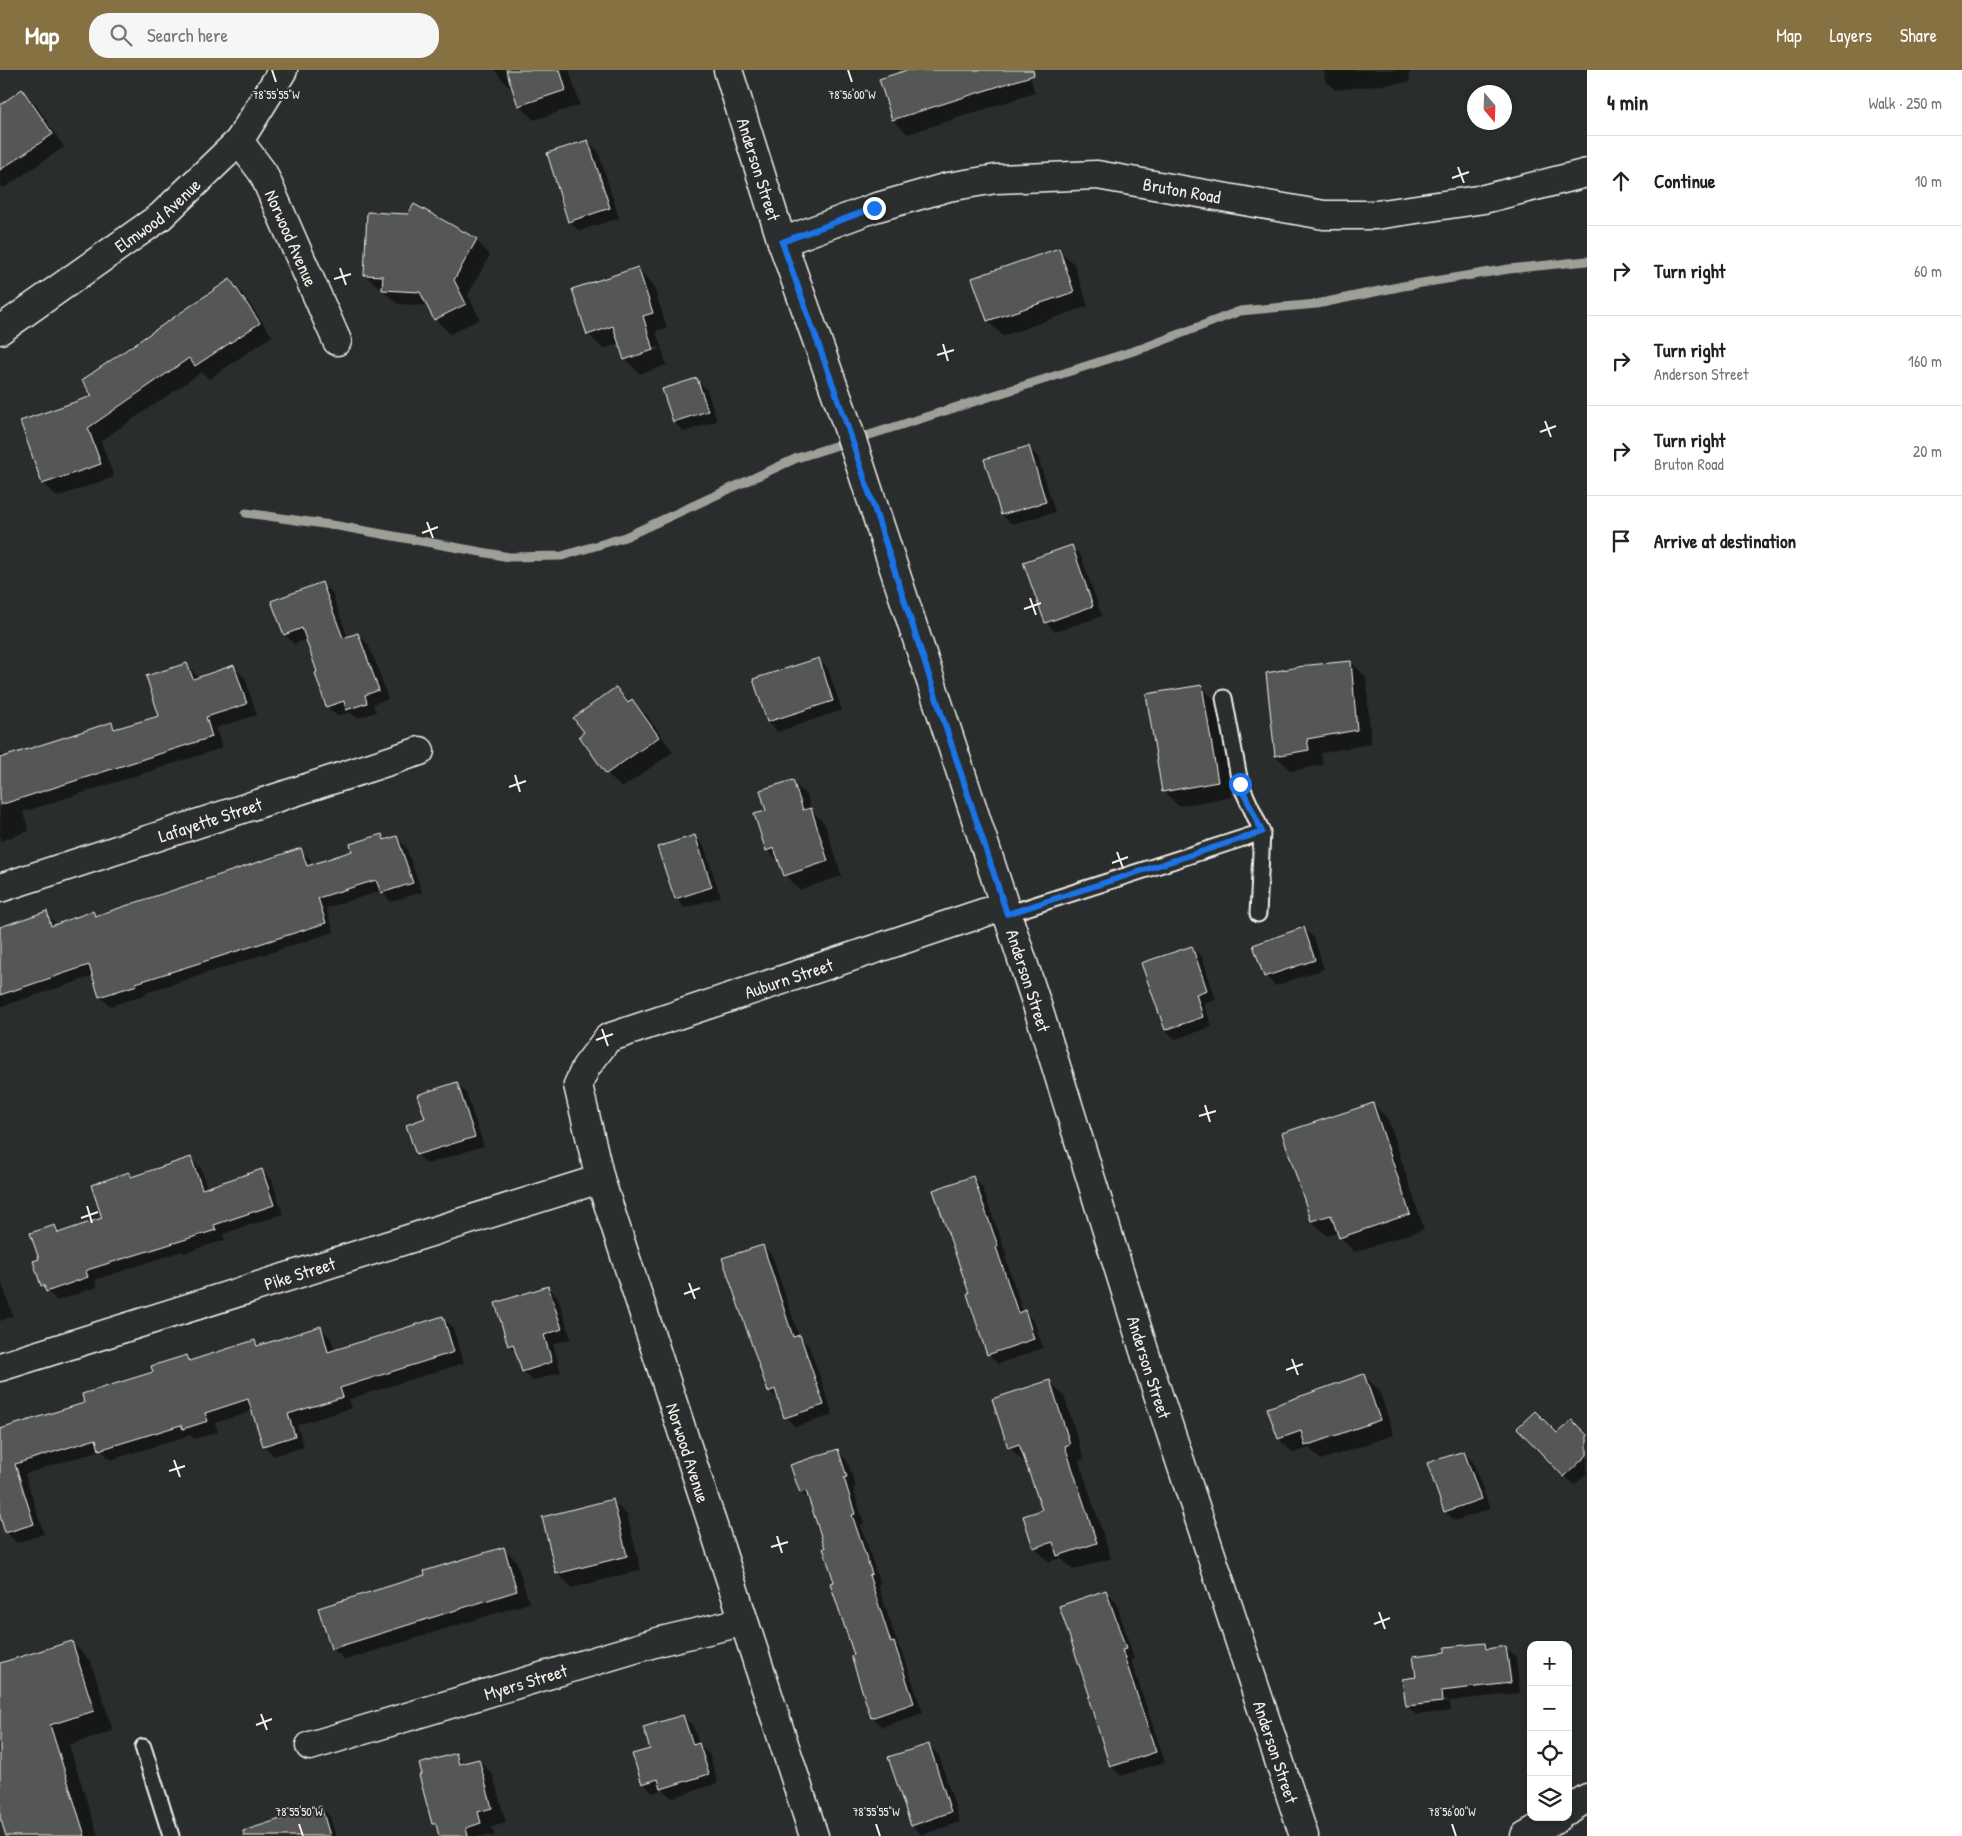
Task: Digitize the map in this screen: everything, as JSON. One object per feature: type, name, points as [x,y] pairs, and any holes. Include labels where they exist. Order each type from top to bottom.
[{"type":"street","name":"Elmwood Avenue","points":[[0,330],[160,217],[238,141],[283,70]]},
{"type":"street","name":"Anderson Street","points":[[728,70],[782,242],[845,419],[1006,910],[1151,1373],[1304,1836]]},
{"type":"street","name":"Norwood Avenue","points":[[238,141],[263,173],[337,341]]},
{"type":"street","name":"Bruton Road","points":[[782,242],[874,208],[948,187],[996,180],[1097,176],[1324,215],[1376,215],[1484,199],[1587,173]]},
{"type":"street","name":"Lafayette Street","points":[[0,888],[420,751]]},
{"type":"street","name":"Auburn Street","points":[[586,1067],[608,1038],[1006,910]]},
{"type":"street","name":"Norwood Avenue","points":[[586,1067],[578,1085],[600,1179],[742,1622],[814,1836]]},
{"type":"street","name":"Pike Street","points":[[0,1367],[600,1179]]},
{"type":"street","name":"Myers Street","points":[[310,1746],[661,1641],[742,1622]]},
{"type":"street","points":[[1572,1807],[1587,1798]]},
{"type":"street","points":[[1526,1836],[1551,1821]]},
{"type":"lane","points":[[1224,698],[1240,784],[1262,832],[1258,914]]},
{"type":"lane","points":[[1006,910],[1262,832]]},
{"type":"lane","points":[[142,1747],[171,1836]]},
{"type":"building","points":[[506,70],[560,70],[566,90],[518,106]]},
{"type":"building","points":[[907,70],[1033,70],[1034,75],[892,120],[879,79]]},
{"type":"building","points":[[22,89],[53,134],[0,170],[0,105]]},
{"type":"building","points":[[588,140],[610,208],[568,222],[547,153]]},
{"type":"building","points":[[414,204],[477,239],[454,280],[466,304],[434,320],[420,292],[382,290],[383,276],[364,275],[367,212],[408,214]]},
{"type":"building","points":[[1059,248],[1074,292],[987,321],[972,278]]},
{"type":"building","points":[[638,267],[653,313],[643,316],[653,350],[624,360],[613,326],[587,335],[572,289]]},
{"type":"building","points":[[230,279],[260,323],[195,366],[189,358],[88,428],[101,464],[42,484],[20,421],[92,396],[82,380]]},
{"type":"building","points":[[697,378],[708,411],[673,422],[662,389]]},
{"type":"building","points":[[1029,446],[1046,502],[1001,515],[984,459]]},
{"type":"building","points":[[1072,545],[1093,606],[1045,623],[1023,562]]},
{"type":"building","points":[[322,582],[343,638],[358,633],[379,690],[365,695],[367,703],[346,710],[344,701],[326,707],[315,673],[317,672],[302,628],[284,635],[271,601]]},
{"type":"building","points":[[819,658],[833,701],[767,722],[753,679]]},
{"type":"building","points":[[1351,661],[1357,730],[1307,739],[1309,750],[1275,756],[1266,673],[1309,665]]},
{"type":"building","points":[[187,663],[193,679],[234,665],[247,704],[206,717],[212,737],[0,805],[0,758],[112,722],[114,729],[159,716],[146,676]]},
{"type":"building","points":[[1202,685],[1218,782],[1162,792],[1146,694]]},
{"type":"building","points":[[616,687],[628,703],[632,699],[659,737],[606,774],[579,736],[584,732],[573,718]]},
{"type":"building","points":[[793,780],[803,810],[811,808],[828,861],[784,876],[774,848],[766,851],[754,814],[766,811],[760,790]]},
{"type":"building","points":[[382,834],[384,840],[397,836],[413,883],[381,893],[376,880],[318,898],[326,923],[136,983],[137,985],[99,997],[89,965],[0,995],[0,927],[47,911],[51,926],[93,911],[95,916],[301,848],[307,866],[352,851],[350,844]]},
{"type":"building","points":[[695,835],[712,887],[675,899],[657,847]]},
{"type":"building","points":[[1304,927],[1315,960],[1264,977],[1253,945]]},
{"type":"building","points":[[1192,946],[1207,990],[1196,994],[1203,1017],[1165,1030],[1141,963]]},
{"type":"building","points":[[457,1082],[475,1137],[416,1155],[406,1125],[425,1118],[417,1095]]},
{"type":"building","points":[[1373,1103],[1410,1214],[1339,1238],[1331,1215],[1311,1221],[1282,1133]]},
{"type":"building","points":[[191,1157],[202,1189],[262,1169],[274,1205],[214,1225],[216,1230],[90,1269],[86,1271],[88,1277],[46,1292],[44,1285],[41,1286],[33,1261],[39,1259],[30,1233],[55,1225],[58,1233],[102,1218],[91,1185],[129,1172],[131,1177]]},
{"type":"building","points":[[973,1176],[998,1246],[996,1247],[1018,1313],[1025,1310],[1034,1339],[987,1355],[967,1294],[969,1293],[933,1190]]},
{"type":"building","points":[[763,1245],[793,1337],[800,1335],[824,1405],[784,1418],[775,1389],[768,1392],[722,1258]]},
{"type":"building","points":[[548,1286],[562,1329],[544,1335],[552,1362],[522,1372],[513,1344],[508,1346],[495,1303]]},
{"type":"building","points":[[443,1316],[454,1352],[340,1388],[343,1397],[288,1414],[295,1436],[263,1446],[248,1399],[205,1413],[208,1421],[183,1429],[181,1425],[99,1450],[96,1439],[15,1464],[34,1524],[5,1533],[0,1516],[0,1429],[84,1403],[82,1394],[153,1372],[151,1366],[187,1355],[189,1361],[255,1340],[257,1346],[321,1326],[328,1352]]},
{"type":"building","points":[[1364,1374],[1380,1420],[1305,1446],[1301,1431],[1278,1439],[1267,1408]]},
{"type":"building","points":[[1050,1380],[1070,1444],[1065,1446],[1097,1543],[1057,1556],[1053,1542],[1033,1548],[1023,1516],[1042,1510],[1019,1444],[1008,1448],[992,1399]]},
{"type":"building","points":[[1535,1411],[1557,1433],[1572,1420],[1587,1435],[1587,1455],[1564,1477],[1517,1428]]},
{"type":"building","points":[[838,1449],[847,1477],[844,1478],[855,1514],[852,1515],[872,1574],[869,1575],[891,1643],[894,1642],[914,1703],[871,1718],[851,1656],[854,1655],[830,1583],[834,1582],[823,1548],[825,1548],[806,1491],[800,1493],[790,1465]]},
{"type":"building","points":[[1464,1451],[1481,1499],[1444,1512],[1427,1463]]},
{"type":"building","points":[[613,1499],[627,1556],[556,1574],[542,1517]]},
{"type":"building","points":[[504,1547],[517,1591],[331,1649],[318,1608],[425,1575],[424,1571]]},
{"type":"building","points":[[1106,1590],[1126,1649],[1122,1650],[1156,1752],[1110,1767],[1088,1697],[1090,1697],[1059,1606]]},
{"type":"building","points":[[72,1641],[94,1711],[50,1725],[85,1836],[6,1836],[0,1817],[0,1663]]},
{"type":"building","points":[[1485,1643],[1486,1649],[1506,1646],[1511,1683],[1441,1691],[1442,1702],[1406,1706],[1402,1679],[1416,1677],[1413,1656],[1445,1652],[1445,1647]]},
{"type":"building","points":[[683,1715],[693,1745],[699,1743],[709,1774],[661,1789],[658,1779],[642,1784],[632,1754],[650,1749],[643,1727]]},
{"type":"building","points":[[929,1744],[951,1812],[911,1826],[888,1757]]},
{"type":"building","points":[[456,1753],[459,1764],[479,1759],[492,1808],[478,1812],[481,1823],[466,1828],[468,1836],[439,1836],[436,1824],[432,1824],[419,1775],[422,1774],[419,1764]]},
{"type":"building","points":[[321,1806],[330,1836],[244,1836],[243,1831]]},
{"type":"waterway","points":[[246,513],[338,526],[509,557],[562,556],[625,537],[797,458],[1146,347],[1240,311],[1317,304],[1403,286],[1509,269],[1587,261]]},
{"type":"route","points":[[874,208],[782,242],[845,419],[1007,914],[1262,832],[1240,784]]}]
